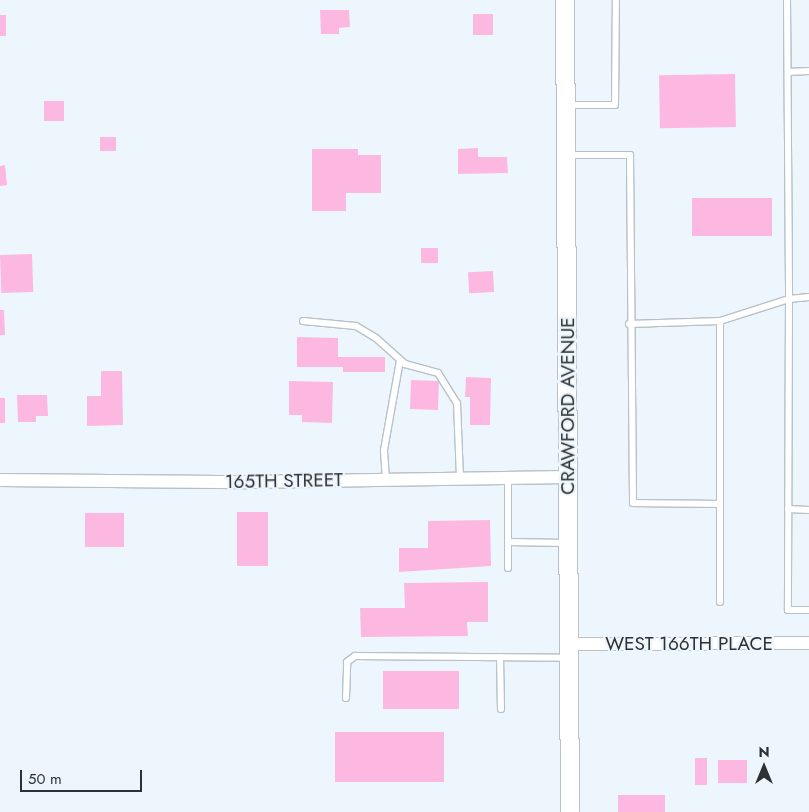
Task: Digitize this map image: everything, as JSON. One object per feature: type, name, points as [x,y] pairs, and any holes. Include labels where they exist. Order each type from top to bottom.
[{"type":"main road","name":"CRAWFORD AVENUE","points":[[565,0],[570,812]]},
{"type":"street","name":"165TH STREET","points":[[0,480],[386,480],[568,477]]},
{"type":"street","name":"WEST 166TH PLACE","points":[[569,651],[809,643]]},
{"type":"lane","points":[[566,105],[615,104],[616,0]]},
{"type":"lane","points":[[787,0],[789,298],[788,610],[809,610]]},
{"type":"lane","points":[[788,72],[809,72]]},
{"type":"lane","points":[[566,155],[630,155],[629,324],[633,503],[720,504]]},
{"type":"lane","points":[[629,324],[720,321],[789,298],[809,297]]},
{"type":"lane","points":[[303,320],[356,326],[376,338],[400,360],[438,373],[457,403],[460,479]]},
{"type":"lane","points":[[720,321],[720,602]]},
{"type":"lane","points":[[386,480],[384,450],[400,360]]},
{"type":"lane","points":[[508,478],[508,568]]},
{"type":"lane","points":[[788,509],[809,510]]},
{"type":"lane","points":[[508,542],[568,543]]},
{"type":"lane","points":[[346,698],[347,662],[355,656],[500,657],[569,651]]},
{"type":"lane","points":[[500,657],[501,709]]},
{"type":"building","points":[[320,10],[349,10],[350,27],[339,28],[339,34],[321,34]]},
{"type":"building","points":[[473,14],[493,14],[493,35],[473,35]]},
{"type":"building","points":[[0,15],[6,15],[6,36],[0,36]]},
{"type":"building","points":[[735,74],[736,127],[660,128],[659,75]]},
{"type":"building","points":[[44,101],[64,101],[64,121],[44,121]]},
{"type":"building","points":[[100,137],[116,137],[116,151],[100,151]]},
{"type":"building","points":[[478,148],[478,157],[507,157],[508,173],[458,174],[458,149]]},
{"type":"building","points":[[312,149],[358,149],[358,155],[381,155],[381,193],[346,193],[346,211],[312,211]]},
{"type":"building","points":[[5,165],[7,185],[0,186],[0,166]]},
{"type":"building","points":[[692,198],[772,198],[772,236],[692,236]]},
{"type":"building","points":[[421,248],[438,248],[438,263],[421,263]]},
{"type":"building","points":[[32,254],[33,292],[1,293],[0,255]]},
{"type":"building","points":[[493,271],[494,292],[469,293],[468,272]]},
{"type":"building","points":[[0,310],[4,310],[5,335],[0,335]]},
{"type":"building","points":[[297,337],[338,338],[338,357],[385,357],[385,372],[343,372],[343,367],[297,367]]},
{"type":"building","points":[[101,371],[122,371],[123,425],[87,426],[87,396],[101,396]]},
{"type":"building","points":[[466,377],[491,378],[490,425],[470,425],[470,397],[465,397]]},
{"type":"building","points":[[411,380],[439,381],[438,410],[410,409]]},
{"type":"building","points":[[289,381],[333,382],[332,423],[302,422],[302,415],[289,415]]},
{"type":"building","points":[[17,395],[47,395],[48,416],[36,416],[36,422],[18,422]]},
{"type":"building","points":[[0,398],[5,398],[5,423],[0,423]]},
{"type":"building","points":[[237,512],[268,512],[268,566],[237,566]]},
{"type":"building","points":[[85,513],[124,513],[124,547],[85,547]]},
{"type":"building","points":[[490,520],[491,566],[399,572],[399,548],[428,548],[428,521]]},
{"type":"building","points":[[488,582],[488,622],[467,622],[468,636],[361,637],[360,608],[405,608],[404,583]]},
{"type":"building","points":[[383,671],[459,671],[459,709],[383,709]]},
{"type":"building","points":[[335,732],[444,732],[444,782],[335,782]]},
{"type":"building","points":[[695,758],[707,758],[707,785],[695,785]]},
{"type":"building","points":[[718,760],[747,760],[747,783],[718,783]]},
{"type":"building","points":[[618,795],[665,795],[665,812],[618,812]]}]
